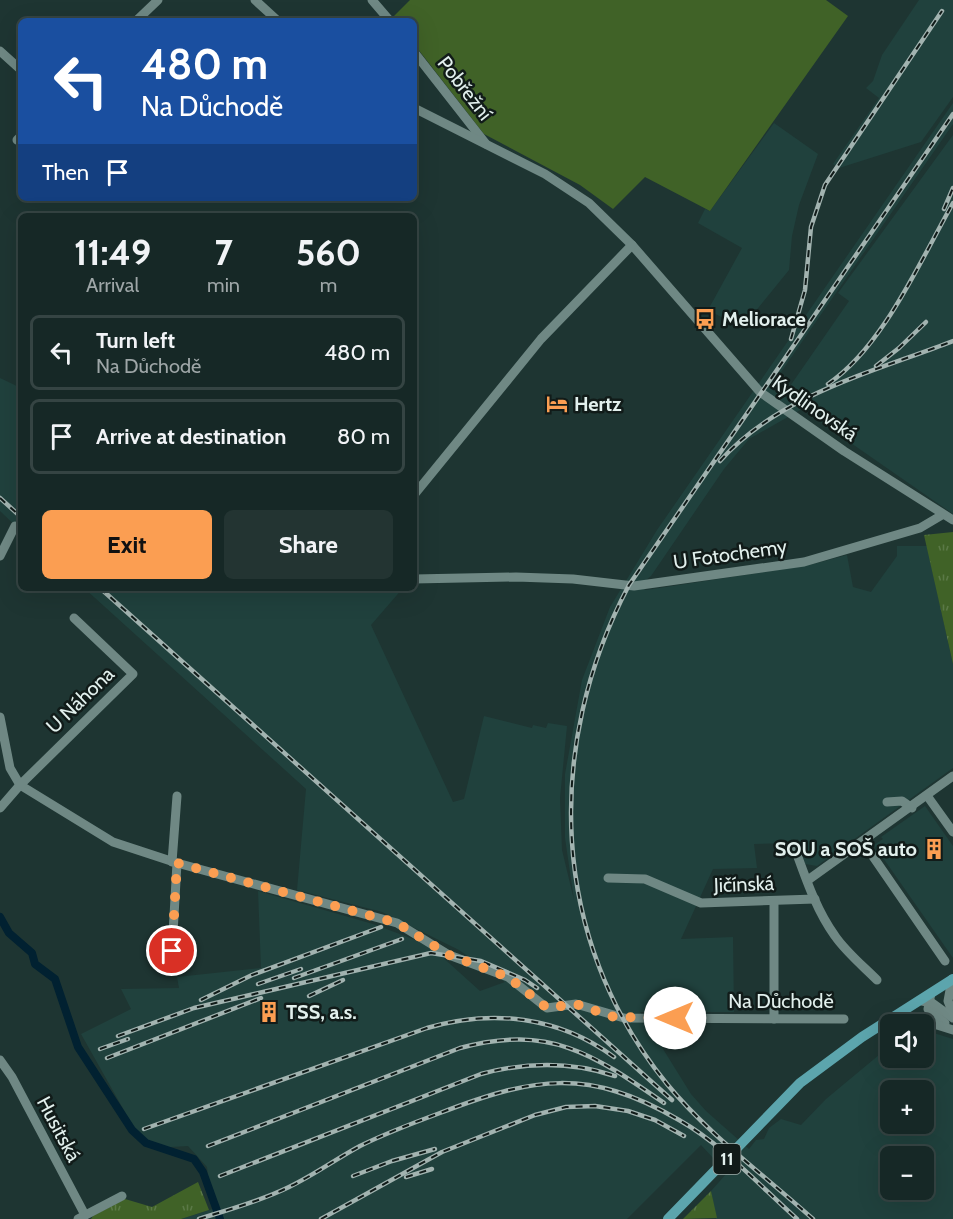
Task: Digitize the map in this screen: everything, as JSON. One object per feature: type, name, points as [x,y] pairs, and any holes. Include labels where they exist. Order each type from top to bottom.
[{"type":"main road","name":"11","points":[[898,1014],[930,997],[953,979]]},
{"type":"main road","name":"11","points":[[668,1219],[691,1198],[763,1120],[818,1069],[880,1026]]},
{"type":"street","points":[[139,18],[158,0]]},
{"type":"street","points":[[255,0],[275,18]]},
{"type":"street","points":[[372,0],[387,18]]},
{"type":"street","points":[[0,51],[18,67]]},
{"type":"street","name":"Pobřežní","points":[[417,56],[488,146]]},
{"type":"street","name":"Kydlinovská","points":[[417,110],[575,193],[602,215],[632,245],[760,393],[953,520]]},
{"type":"street","points":[[417,491],[541,339],[632,245]]},
{"type":"street","name":"U Fotochemy","points":[[417,579],[516,577],[573,579],[634,586],[804,562],[920,528],[942,514]]},
{"type":"street","points":[[0,556],[15,526]]},
{"type":"street","name":"U Náhona","points":[[0,808],[20,785],[133,674],[74,618]]},
{"type":"street","points":[[0,717],[10,768],[20,785]]},
{"type":"street","points":[[808,880],[928,797],[953,776]]},
{"type":"street","name":"Na Důchodě","points":[[20,785],[113,842],[175,862],[397,923],[449,955],[508,977],[547,1008],[576,1004],[624,1018],[844,1019]]},
{"type":"street","points":[[172,951],[177,796]]},
{"type":"street","points":[[928,797],[953,832]]},
{"type":"street","points":[[887,802],[903,801],[912,808]]},
{"type":"street","points":[[863,842],[945,961]]},
{"type":"street","points":[[794,846],[815,899],[835,937],[878,980]]},
{"type":"street","name":"Jičínská","points":[[608,878],[645,879],[701,903],[815,899]]},
{"type":"street","points":[[774,902],[774,1019]]},
{"type":"street","points":[[953,979],[948,1001],[953,1016]]},
{"type":"street","points":[[930,997],[953,1016]]},
{"type":"street","points":[[930,997],[929,1012],[953,1029]]},
{"type":"street","points":[[934,1024],[953,1029]]},
{"type":"street","name":"Husitská","points":[[0,1060],[12,1077],[81,1217],[122,1196]]},
{"type":"shaded area","points":[[919,0],[953,0],[953,97],[921,142],[839,168],[833,164],[879,98],[866,88],[873,81],[882,55]]},
{"type":"shaded area","points":[[953,103],[953,124],[770,388],[790,400],[788,389],[849,301],[838,293],[953,135],[953,514],[802,409],[749,439],[724,469],[651,576],[639,586],[646,590],[809,565],[847,555],[853,587],[871,592],[897,556],[897,546],[927,546],[953,664],[953,768],[817,866],[805,864],[798,839],[788,843],[754,844],[757,868],[713,869],[681,939],[733,937],[734,1012],[640,1012],[691,1094],[706,1111],[749,1149],[756,1140],[764,1139],[769,1128],[781,1119],[801,1125],[826,1099],[880,1054],[880,1068],[934,1068],[934,1033],[953,1039],[953,1219],[716,1219],[711,1191],[727,1173],[701,1145],[627,1219],[181,1219],[219,1207],[210,1194],[207,1167],[188,1146],[154,1148],[139,1137],[81,1034],[131,1009],[121,989],[179,988],[177,977],[261,968],[258,891],[373,924],[429,945],[480,991],[505,982],[459,950],[382,912],[297,890],[306,789],[87,591],[400,591],[371,625],[453,802],[464,799],[484,716],[532,728],[533,725],[546,728],[548,723],[567,726],[560,798],[562,850],[574,900],[565,838],[565,774],[582,680],[610,607],[657,530]]},
{"type":"shaded area","points":[[774,123],[818,154],[799,205],[792,236],[789,270],[742,328],[708,310],[742,248],[698,223],[705,209],[710,211]]},
{"type":"shaded area","points":[[0,378],[18,387],[18,528],[0,511]]},
{"type":"shaded area","points":[[925,806],[953,846],[953,958],[874,845],[883,839],[881,837]]},
{"type":"green space","points":[[410,0],[826,0],[848,16],[710,211],[645,177],[613,209],[580,185],[484,134],[417,48],[417,18],[393,17]]},
{"type":"green space","points":[[953,532],[953,664],[924,535]]},
{"type":"green space","points":[[198,1182],[209,1210],[181,1219],[91,1219],[125,1199],[152,1207]]},
{"type":"green space","points":[[711,1191],[717,1218],[683,1219]]},
{"type":"waterway","points":[[0,917],[9,933],[32,953],[35,964],[55,979],[78,1047],[132,1130],[146,1143],[194,1159],[203,1172],[220,1219]]},
{"type":"railway","points":[[791,339],[805,290],[811,227],[825,185],[942,11]]},
{"type":"railway","points":[[813,1219],[700,1120],[667,1084],[628,1028],[599,968],[581,905],[572,840],[573,775],[582,710],[601,647],[629,585],[953,114]]},
{"type":"railway","points":[[944,209],[953,188]]},
{"type":"railway","points":[[828,384],[848,368],[883,326],[953,203]]},
{"type":"railway","points":[[876,366],[926,322]]},
{"type":"railway","points":[[720,461],[744,438],[799,402],[860,375],[953,341]]},
{"type":"railway","points":[[0,498],[18,514]]},
{"type":"railway","points":[[103,591],[672,1100]]},
{"type":"railway","points":[[201,1000],[252,975],[381,927]]},
{"type":"railway","points":[[294,978],[402,939]]},
{"type":"railway","points":[[118,1036],[194,1008],[431,953],[481,961],[525,980],[537,988]]},
{"type":"railway","points":[[258,984],[301,969]]},
{"type":"railway","points":[[309,996],[343,980]]},
{"type":"railway","points":[[107,1058],[261,998]]},
{"type":"railway","points":[[144,1129],[427,1028],[451,1022],[500,1018],[524,1020],[570,1032],[614,1057]]},
{"type":"railway","points":[[100,1049],[128,1039]]},
{"type":"railway","points":[[208,1146],[460,1048],[492,1041],[545,1042],[569,1048],[615,1070],[664,1103]]},
{"type":"railway","points":[[220,1176],[481,1074],[515,1067],[548,1065],[582,1068],[615,1076]]},
{"type":"railway","points":[[199,1219],[278,1192],[360,1146],[390,1132],[504,1091],[532,1085],[560,1083],[588,1085],[616,1091],[679,1120],[726,1153],[797,1219]]},
{"type":"railway","points":[[321,1219],[442,1152],[535,1115],[566,1107],[595,1106],[628,1111],[655,1120],[684,1136]]},
{"type":"railway","points":[[353,1176],[392,1161],[435,1149]]},
{"type":"railway","points":[[406,1177],[432,1169]]},
{"type":"place","name":"Meliorace","points":[[705,319]]},
{"type":"place","name":"Hertz","points":[[557,404]]},
{"type":"place","name":"SOU a SOŠ auto","points":[[934,849]]},
{"type":"place","name":"TSS, a.s.","points":[[269,1012]]},
{"type":"route","points":[[172,951],[177,863],[397,923],[449,955],[508,977],[547,1008],[576,1004],[614,1017],[675,1018]]}]
